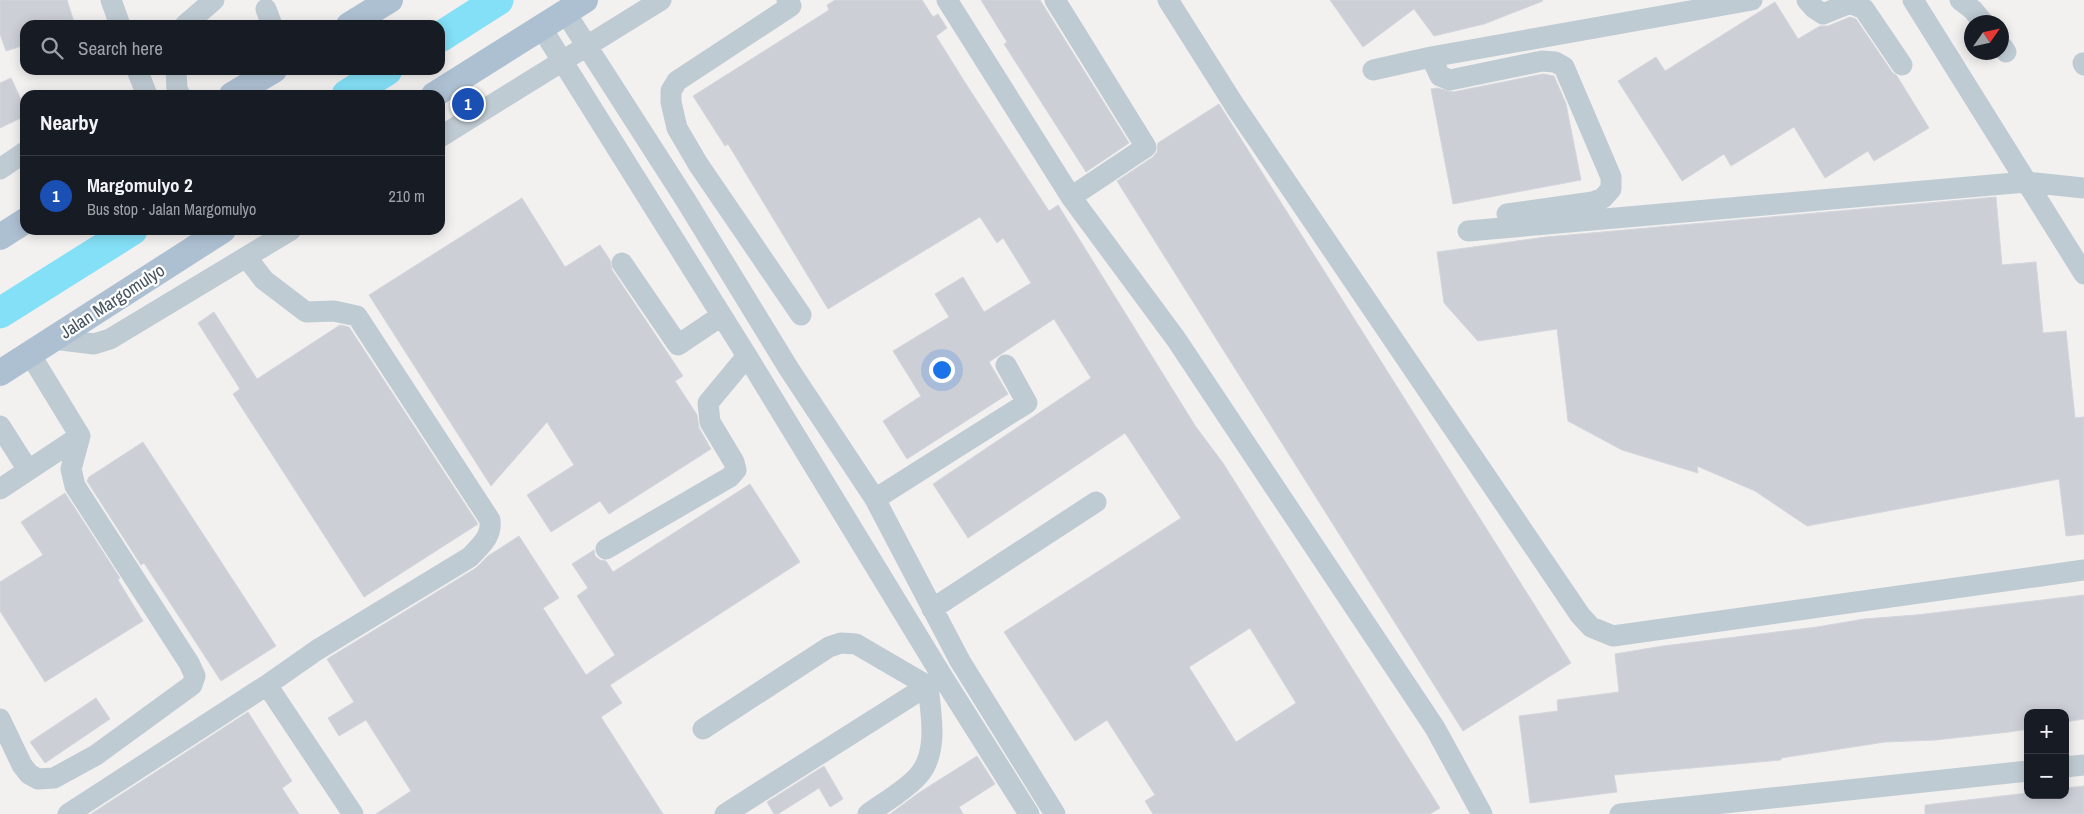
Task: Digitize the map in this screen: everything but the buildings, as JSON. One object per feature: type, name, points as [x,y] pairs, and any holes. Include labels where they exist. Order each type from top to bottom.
[{"type":"main road","points":[[357,20],[390,0]]},
{"type":"main road","points":[[442,90],[575,6]]},
{"type":"main road","points":[[240,90],[266,75]]},
{"type":"main road","points":[[0,237],[20,224]]},
{"type":"main road","name":"Jalan Margomulyo","points":[[0,373],[215,235]]},
{"type":"lane","points":[[111,0],[118,20]]},
{"type":"lane","points":[[191,20],[214,0]]},
{"type":"lane","points":[[445,134],[660,0]]},
{"type":"lane","points":[[947,0],[1071,196],[1176,339],[1435,728],[1482,814]]},
{"type":"lane","points":[[1055,0],[1146,147],[1071,196]]},
{"type":"lane","points":[[1168,0],[1240,114],[1580,615],[1591,627],[1613,636],[2084,570]]},
{"type":"lane","points":[[1373,70],[1431,57],[1752,0]]},
{"type":"lane","points":[[1807,0],[1822,14],[1850,3],[1864,9],[1902,64]]},
{"type":"lane","points":[[1913,0],[2084,274]]},
{"type":"lane","points":[[1960,0],[1977,15]]},
{"type":"lane","points":[[792,2],[677,81],[671,91],[671,102],[677,128],[801,315]]},
{"type":"lane","points":[[575,6],[587,47],[789,368],[874,499],[960,661],[1055,814]]},
{"type":"lane","points":[[541,27],[747,356],[935,681],[1026,813]]},
{"type":"lane","points":[[1431,57],[1440,76],[1450,80],[1542,62],[1555,62],[1564,67],[1611,177],[1611,189],[1603,198],[1593,202],[1506,214]]},
{"type":"lane","points":[[140,75],[145,90]]},
{"type":"lane","points":[[176,75],[178,90]]},
{"type":"lane","points":[[0,169],[20,155]]},
{"type":"lane","points":[[1468,231],[2026,182],[2084,188]]},
{"type":"lane","points":[[700,225],[727,206]]},
{"type":"lane","points":[[53,339],[94,344],[110,339],[283,235]]},
{"type":"lane","points":[[68,814],[267,685],[317,650],[470,557],[486,540],[491,529],[490,520],[357,316],[334,311],[306,312],[264,280],[247,258]]},
{"type":"lane","points":[[622,263],[678,345],[721,316]]},
{"type":"lane","points":[[0,719],[22,765],[29,774],[38,779],[54,778],[96,754],[192,685],[196,676],[75,486],[71,469],[80,436],[30,354]]},
{"type":"lane","points":[[606,550],[730,477],[736,470],[734,462],[710,422],[708,403],[747,356]]},
{"type":"lane","points":[[874,499],[1027,402],[1006,365]]},
{"type":"lane","points":[[0,426],[28,470]]},
{"type":"lane","points":[[0,489],[80,436]]},
{"type":"lane","points":[[932,609],[1096,502]]},
{"type":"lane","points":[[703,729],[818,654],[841,643],[856,644],[935,681]]},
{"type":"lane","points":[[725,814],[935,681],[960,661]]},
{"type":"lane","points":[[868,814],[916,778],[924,768],[932,730],[935,681]]},
{"type":"lane","points":[[267,685],[353,814]]},
{"type":"lane","points":[[2069,767],[2084,765]]},
{"type":"lane","points":[[1620,814],[2024,771]]},
{"type":"waterway","points":[[445,34],[498,0]]},
{"type":"waterway","points":[[355,90],[379,75]]},
{"type":"waterway","points":[[0,313],[124,235]]},
{"type":"place","name":"Margomulyo 2","points":[[468,104]]}]
